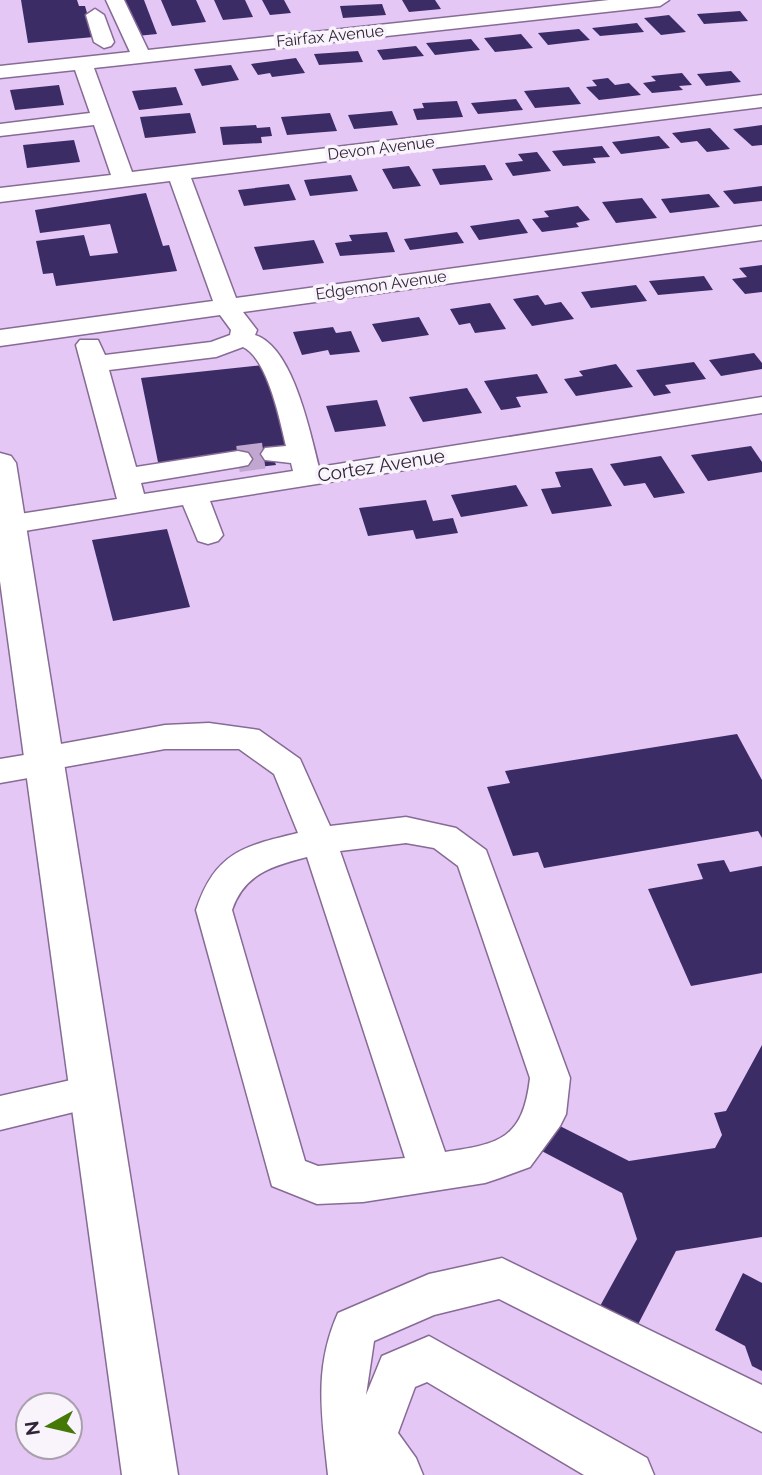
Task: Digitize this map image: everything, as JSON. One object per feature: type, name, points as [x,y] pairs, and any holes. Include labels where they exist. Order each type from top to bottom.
[{"type":"main road","points":[[0,463],[4,526],[44,761],[150,1475]]},
{"type":"street","points":[[115,0],[142,57]]},
{"type":"street","name":"Fairfax Avenue","points":[[0,72],[82,63],[108,51],[142,57],[660,0]]},
{"type":"street","points":[[1,52],[108,51],[95,15]]},
{"type":"street","points":[[82,63],[124,179]]},
{"type":"street","name":"Devon Avenue","points":[[0,195],[762,101]]},
{"type":"street","points":[[0,130],[102,118]]},
{"type":"street","points":[[178,173],[227,307],[244,330],[242,339]]},
{"type":"street","name":"Edgemon Avenue","points":[[0,338],[762,233]]},
{"type":"street","points":[[84,327],[133,505]]},
{"type":"street","points":[[94,364],[216,349],[242,339],[261,346],[270,360],[306,466]]},
{"type":"street","name":"Cortez Avenue","points":[[4,526],[194,495],[306,466],[762,405]]},
{"type":"street","points":[[275,454],[306,466]]},
{"type":"street","points":[[125,477],[238,459]]},
{"type":"street","points":[[194,495],[208,535]]},
{"type":"street","points":[[0,771],[165,737],[209,734],[247,738],[288,767],[319,841],[431,1173]]},
{"type":"street","points":[[406,830],[444,838],[474,859],[550,1078],[546,1114],[515,1154],[485,1165],[363,1183],[317,1185],[286,1173],[214,910],[223,884],[262,855],[319,841],[406,830]]},
{"type":"street","points":[[0,1113],[93,1092]]},
{"type":"street","points":[[352,1475],[342,1389],[354,1328],[429,1295],[502,1278],[762,1409]]},
{"type":"street","points":[[399,1475],[373,1438],[398,1373],[429,1358],[630,1475]]},
{"type":"building","points":[[21,0],[77,0],[79,6],[85,6],[94,37],[28,43]]},
{"type":"building","points":[[124,0],[144,0],[157,34],[137,36]]},
{"type":"building","points":[[161,0],[196,0],[206,22],[172,26]]},
{"type":"building","points":[[214,0],[245,0],[253,17],[223,20]]},
{"type":"building","points":[[262,0],[284,0],[291,13],[270,15]]},
{"type":"building","points":[[402,0],[435,0],[441,9],[409,12]]},
{"type":"building","points":[[382,4],[386,15],[343,18],[340,6]]},
{"type":"building","points":[[740,11],[748,21],[704,24],[697,14]]},
{"type":"building","points":[[669,15],[686,32],[661,35],[644,18]]},
{"type":"building","points":[[637,23],[644,32],[600,36],[592,28]]},
{"type":"building","points":[[579,29],[590,40],[548,45],[538,33]]},
{"type":"building","points":[[521,34],[533,48],[495,52],[484,38]]},
{"type":"building","points":[[471,39],[480,50],[435,55],[426,43]]},
{"type":"building","points":[[416,46],[424,56],[383,60],[377,50]]},
{"type":"building","points":[[358,51],[363,62],[319,65],[314,54]]},
{"type":"building","points":[[296,58],[305,73],[272,77],[270,73],[258,75],[251,64]]},
{"type":"building","points":[[231,65],[239,80],[202,86],[194,69]]},
{"type":"building","points":[[731,71],[741,82],[706,86],[697,74]]},
{"type":"building","points":[[682,73],[692,85],[679,86],[683,90],[652,93],[643,83],[656,81],[651,76]]},
{"type":"building","points":[[608,78],[615,85],[629,83],[641,95],[599,100],[586,87],[597,86],[592,80]]},
{"type":"building","points":[[59,85],[64,105],[15,110],[10,90]]},
{"type":"building","points":[[176,87],[183,105],[139,110],[132,91]]},
{"type":"building","points":[[569,87],[581,104],[535,108],[524,91]]},
{"type":"building","points":[[516,99],[523,110],[478,114],[471,103]]},
{"type":"building","points":[[457,101],[463,117],[417,120],[413,109],[424,108],[422,103]]},
{"type":"building","points":[[392,111],[398,125],[354,129],[348,115]]},
{"type":"building","points":[[190,113],[196,133],[145,138],[140,117]]},
{"type":"building","points":[[330,113],[337,131],[287,135],[281,117]]},
{"type":"building","points":[[256,125],[257,128],[270,127],[272,136],[261,137],[262,143],[223,145],[220,127]]},
{"type":"building","points":[[762,125],[762,145],[752,146],[733,129]]},
{"type":"building","points":[[710,128],[730,149],[707,152],[697,141],[681,143],[672,133]]},
{"type":"building","points":[[659,136],[670,148],[621,154],[612,142]]},
{"type":"building","points":[[74,140],[80,162],[27,168],[23,145]]},
{"type":"building","points":[[602,146],[610,157],[593,158],[596,163],[563,166],[552,151]]},
{"type":"building","points":[[537,152],[551,171],[513,176],[505,163],[523,161],[518,154]]},
{"type":"building","points":[[485,165],[493,180],[440,185],[432,169]]},
{"type":"building","points":[[409,166],[421,186],[393,189],[382,169]]},
{"type":"building","points":[[351,175],[358,191],[310,196],[304,180]]},
{"type":"building","points":[[289,184],[296,200],[244,206],[238,190]]},
{"type":"building","points":[[762,186],[762,201],[734,204],[723,191]]},
{"type":"building","points":[[146,193],[163,246],[169,245],[177,271],[56,286],[53,273],[43,274],[36,241],[84,235],[90,256],[118,253],[110,224],[40,233],[35,210]]},
{"type":"building","points":[[709,194],[720,207],[670,213],[661,199]]},
{"type":"building","points":[[642,198],[657,218],[616,223],[602,202]]},
{"type":"building","points":[[578,206],[590,220],[576,223],[579,227],[542,232],[532,219],[549,217],[544,211]]},
{"type":"building","points":[[519,219],[528,233],[479,240],[470,226]]},
{"type":"building","points":[[387,232],[395,252],[340,256],[335,243],[352,241],[349,235]]},
{"type":"building","points":[[457,232],[464,243],[410,250],[404,239]]},
{"type":"building","points":[[314,240],[324,263],[263,270],[254,247]]},
{"type":"building","points":[[762,265],[762,292],[745,294],[732,279],[747,277],[739,268]]},
{"type":"building","points":[[704,276],[713,290],[658,295],[649,281]]},
{"type":"building","points":[[636,285],[647,301],[591,308],[581,292]]},
{"type":"building","points":[[538,295],[545,305],[561,302],[574,319],[532,326],[513,299]]},
{"type":"building","points":[[490,303],[506,329],[475,333],[470,323],[459,325],[450,309]]},
{"type":"building","points":[[419,317],[429,335],[382,342],[372,324]]},
{"type":"building","points":[[333,327],[336,333],[351,331],[360,352],[330,355],[328,350],[302,355],[293,332]]},
{"type":"building","points":[[754,353],[762,363],[762,369],[721,376],[709,360]]},
{"type":"building","points":[[694,362],[706,379],[665,385],[671,393],[654,396],[636,370]]},
{"type":"building","points":[[616,364],[633,387],[576,396],[564,379],[583,376],[579,371]]},
{"type":"building","points":[[264,365],[290,451],[272,453],[276,465],[240,469],[237,458],[159,467],[141,378]]},
{"type":"building","points":[[537,374],[548,393],[516,397],[521,407],[501,410],[484,381]]},
{"type":"building","points":[[467,388],[482,413],[423,422],[409,397]]},
{"type":"building","points":[[377,400],[386,426],[335,432],[326,406]]},
{"type":"building","points":[[751,446],[762,462],[762,472],[708,481],[691,455]]},
{"type":"building","points":[[661,456],[685,493],[654,498],[645,483],[624,486],[610,464]]},
{"type":"building","points":[[592,468],[612,506],[552,514],[541,489],[561,487],[555,472]]},
{"type":"building","points":[[516,485],[528,506],[461,517],[451,495]]},
{"type":"building","points":[[426,500],[433,521],[453,518],[458,533],[416,539],[413,530],[368,536],[359,508]]},
{"type":"building","points":[[167,529],[190,607],[113,621],[92,540]]},
{"type":"building","points":[[737,734],[762,780],[762,838],[758,831],[544,868],[538,852],[513,856],[487,787],[510,783],[505,771]]},
{"type":"building","points":[[724,860],[730,872],[762,866],[762,973],[691,986],[648,889],[703,879],[697,864]]},
{"type":"building","points":[[762,1045],[762,1237],[676,1251],[631,1338],[594,1317],[637,1239],[622,1193],[534,1147],[550,1121],[629,1161],[715,1148],[722,1135],[714,1113],[726,1111]]},
{"type":"building","points":[[743,1273],[762,1283],[762,1371],[752,1366],[745,1346],[715,1330]]},
{"type":"tunnel","points":[[238,459],[275,454]]}]
